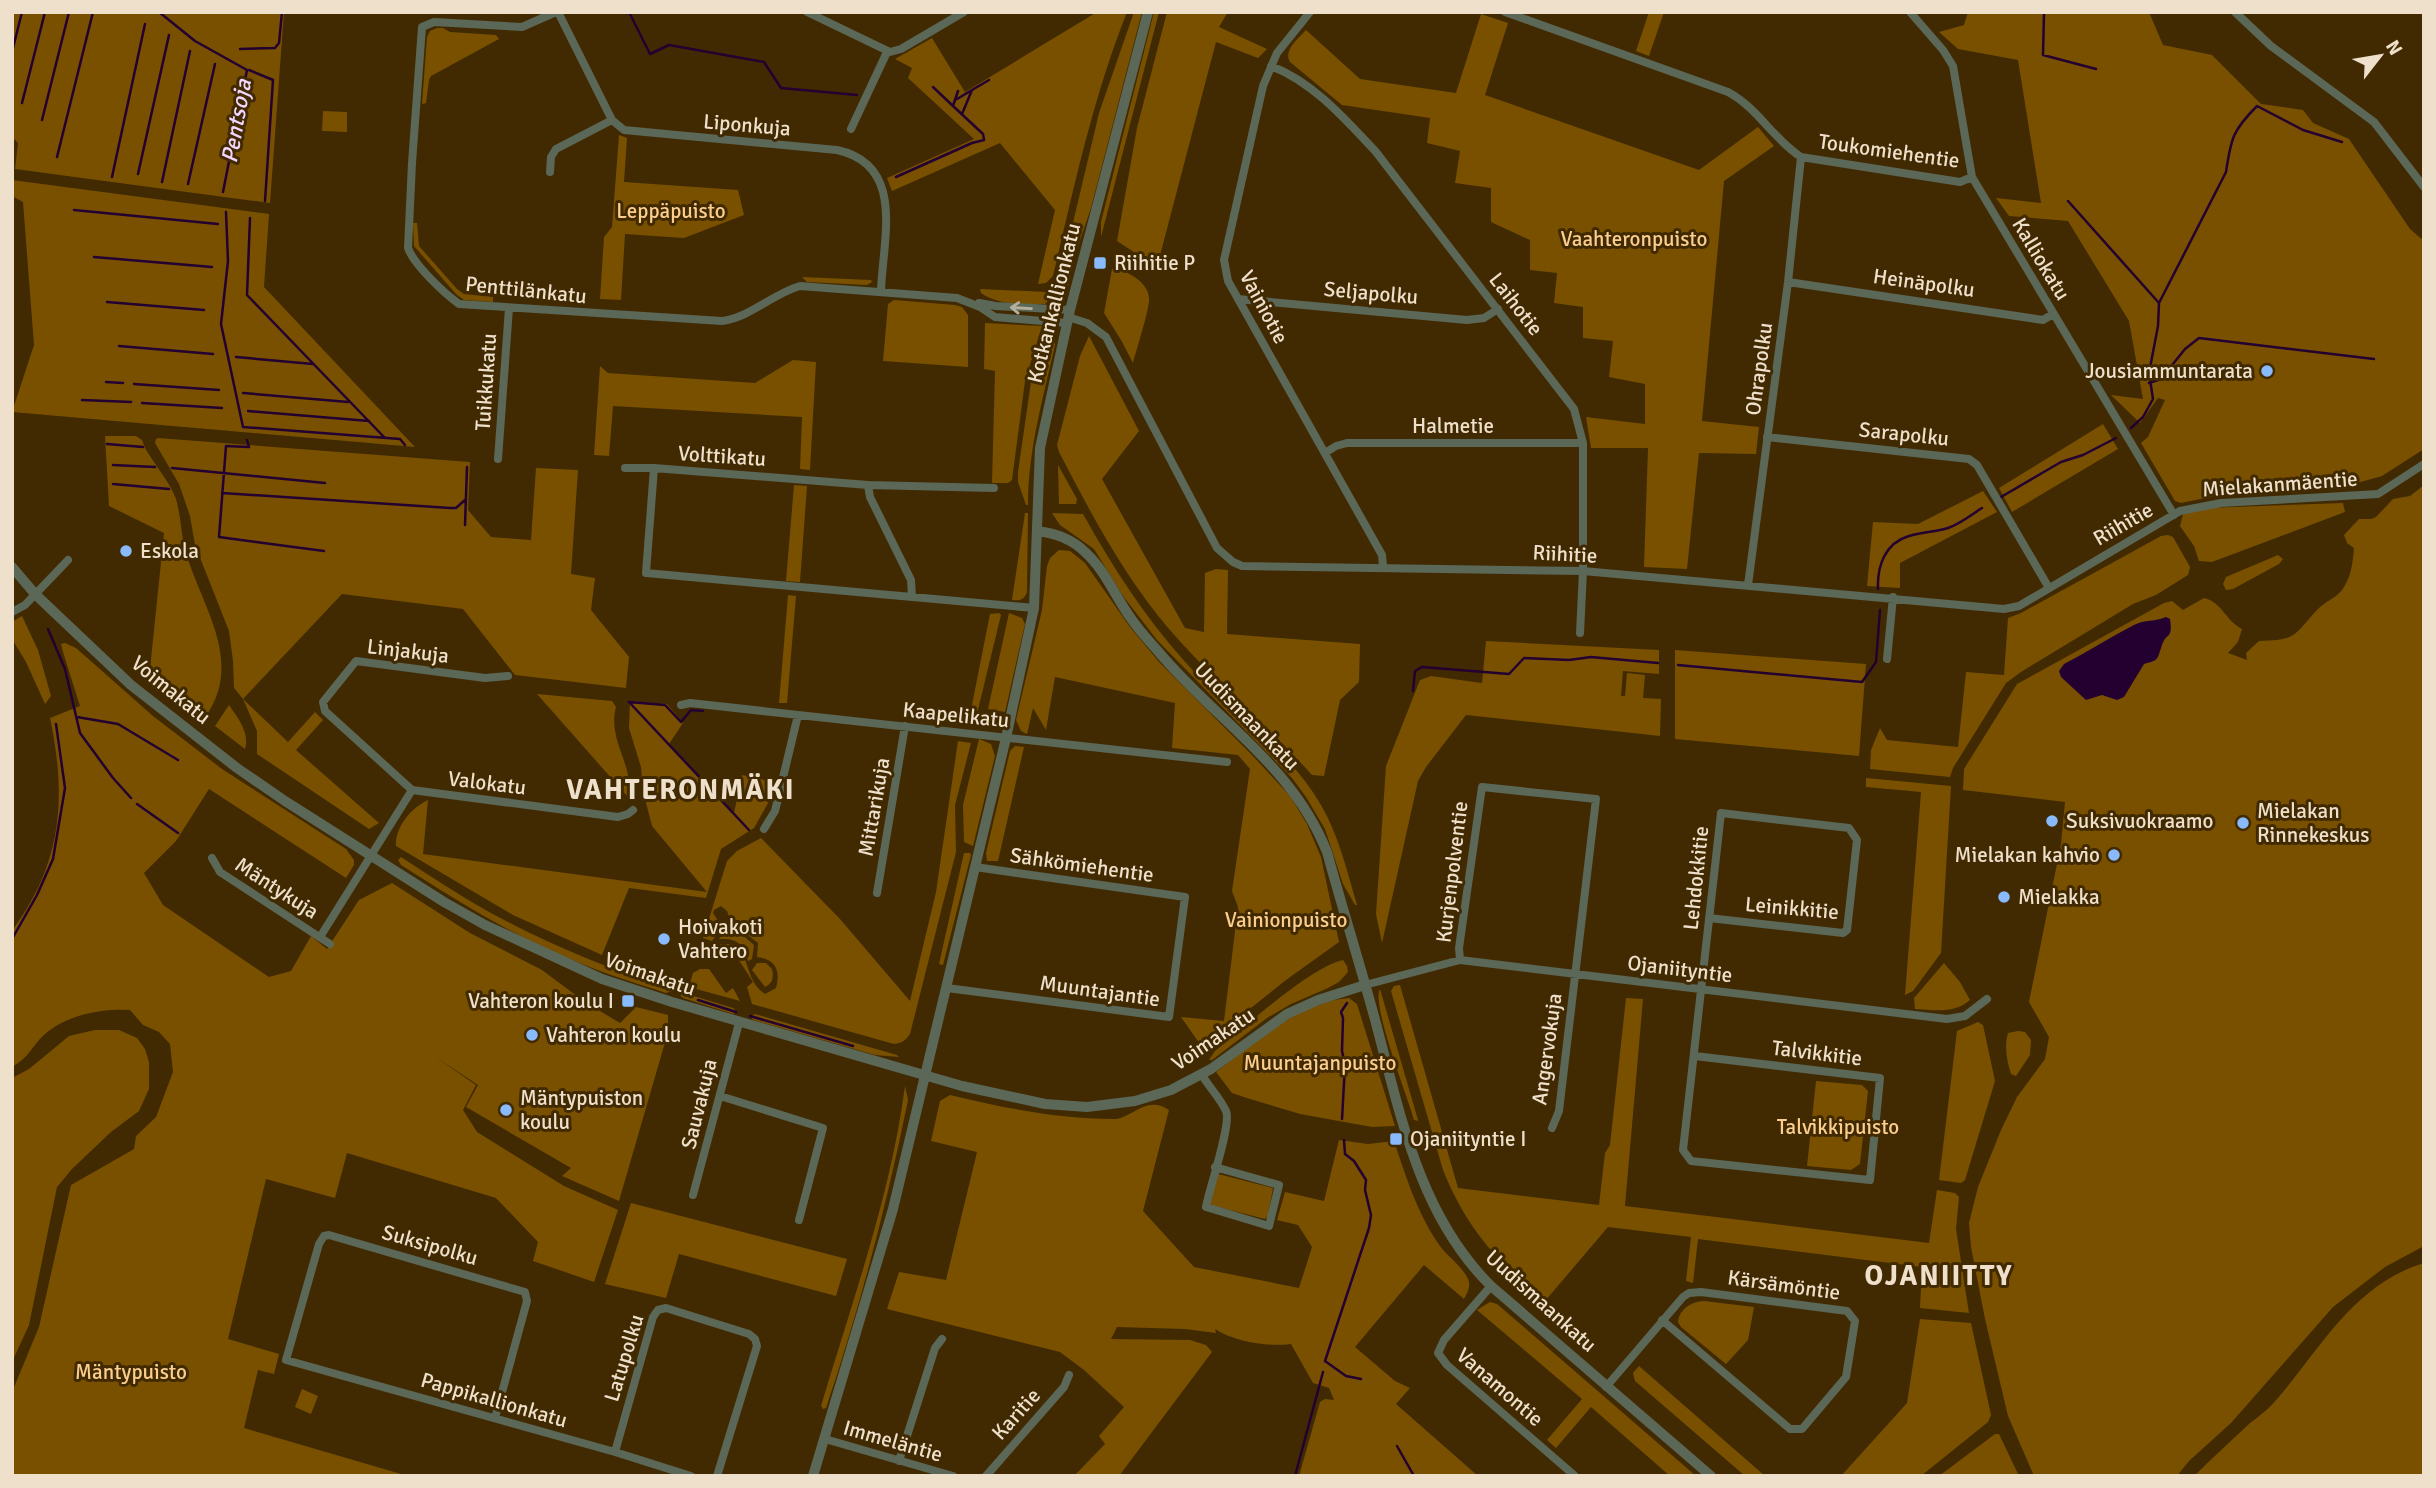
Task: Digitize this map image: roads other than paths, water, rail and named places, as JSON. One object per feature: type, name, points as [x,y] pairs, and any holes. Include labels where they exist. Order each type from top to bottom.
[{"type":"street","points":[[550,172],[551,157],[556,149],[612,120],[557,12]]},
{"type":"street","name":"Penttilänkatu","points":[[557,12],[522,27],[434,22],[423,25],[420,32],[409,207],[409,251],[459,304],[722,321],[738,318],[787,290],[800,286],[946,297],[976,305],[1068,317]]},
{"type":"street","points":[[807,12],[887,52],[901,49],[964,12]]},
{"type":"street","name":"Kotkankallionkatu","points":[[813,1476],[893,1209],[1006,738],[1034,608],[1038,461],[1068,317],[1148,12]]},
{"type":"street","name":"Vainiotie","points":[[1310,12],[1285,41],[1263,86],[1224,260],[1226,275],[1238,299],[1382,555],[1383,566]]},
{"type":"street","name":"Toukomiehentie","points":[[1505,12],[1728,92],[1748,106],[1783,144],[1801,157],[1960,182],[1972,177]]},
{"type":"street","name":"Kalliokatu","points":[[1910,12],[1943,50],[1953,66],[1972,177],[2174,515]]},
{"type":"street","points":[[2235,12],[2271,46],[2374,122],[2424,187]]},
{"type":"street","points":[[851,129],[887,52]]},
{"type":"street","name":"Laihotie","points":[[1271,66],[1305,84],[1351,125],[1376,152],[1567,398],[1578,420],[1583,443],[1580,633]]},
{"type":"street","name":"Liponkuja","points":[[612,120],[621,128],[630,131],[837,150],[858,158],[876,175],[886,201],[881,292]]},
{"type":"street","name":"Ohrapolku","points":[[1748,585],[1788,282],[1801,157]]},
{"type":"street","name":"Heinäpolku","points":[[1788,282],[2043,320],[2053,314]]},
{"type":"street","name":"Seljapolku","points":[[1238,299],[1467,320],[1484,318],[1497,309]]},
{"type":"street","name":"Penttilänkatu","points":[[976,305],[995,317],[1068,317]]},
{"type":"street","name":"Tuikkukatu","points":[[498,458],[509,308]]},
{"type":"street","name":"Riihitie","points":[[1068,317],[1098,329],[1113,348],[1217,548],[1225,557],[1242,566],[1583,570],[2004,609],[2019,606],[2174,515]]},
{"type":"street","name":"Sarapolku","points":[[1767,438],[1969,459],[1977,465],[2049,587]]},
{"type":"street","name":"Halmetie","points":[[1325,453],[1347,443],[1583,443]]},
{"type":"street","name":"Mielakanmäentie","points":[[2174,515],[2180,511],[2221,503],[2378,494],[2424,464]]},
{"type":"street","points":[[625,468],[654,468]]},
{"type":"street","name":"Volttikatu","points":[[995,488],[868,485],[654,468],[646,573],[1034,608]]},
{"type":"street","points":[[868,485],[870,497],[911,580],[912,597]]},
{"type":"street","name":"Uudismaankatu","points":[[1037,531],[1057,534],[1086,552],[1101,570],[1130,617],[1160,653],[1267,759],[1301,803],[1319,832],[1327,852],[1404,1129],[1428,1195],[1461,1253],[1491,1286],[1711,1476]]},
{"type":"street","points":[[12,612],[25,605],[68,560]]},
{"type":"street","name":"Voimakatu","points":[[12,568],[131,685],[236,768],[370,855],[485,925],[556,960],[602,979],[739,1023],[962,1086],[1045,1104],[1087,1107],[1121,1104],[1171,1090],[1202,1074],[1287,1014],[1318,1000],[1365,985]]},
{"type":"street","points":[[1887,659],[1892,597]]},
{"type":"street","name":"Linjakuja","points":[[412,790],[325,711],[323,702],[356,661],[485,678],[508,676]]},
{"type":"street","name":"Kaapelikatu","points":[[681,705],[690,703],[1227,762]]},
{"type":"street","points":[[764,829],[775,811],[798,715]]},
{"type":"street","name":"Mittarikuja","points":[[877,893],[905,726]]},
{"type":"street","name":"Kurjenpolventie","points":[[1460,960],[1461,934],[1482,787],[1596,799],[1575,975]]},
{"type":"street","points":[[370,855],[412,790]]},
{"type":"street","name":"Valokatu","points":[[412,790],[618,817],[633,810]]},
{"type":"street","name":"Leinikkitie","points":[[1709,918],[1843,933],[1847,930],[1857,840],[1849,828],[1721,813]]},
{"type":"street","name":"Lehdokkitie","points":[[1701,989],[1721,813]]},
{"type":"street","name":"Mäntykuja","points":[[212,858],[220,872],[320,937],[370,855]]},
{"type":"street","name":"Sähkömiehentie","points":[[975,867],[1185,897]]},
{"type":"street","name":"Muuntajantie","points":[[947,988],[1169,1017],[1185,897]]},
{"type":"street","points":[[320,937],[330,944]]},
{"type":"street","name":"Ojaniityntie","points":[[1365,985],[1460,960],[1947,1019],[1965,1016],[1987,999]]},
{"type":"street","name":"Angervokuja","points":[[1552,1128],[1559,1111],[1575,975]]},
{"type":"street","name":"Talvikkitie","points":[[1695,1056],[1881,1078],[1870,1180],[1691,1161],[1683,1150],[1701,989]]},
{"type":"street","name":"Sauvakuja","points":[[693,1195],[739,1023]]},
{"type":"street","points":[[1202,1074],[1228,1115],[1215,1167],[1206,1208],[1269,1226],[1279,1185],[1215,1167]]},
{"type":"street","points":[[720,1096],[823,1128],[799,1220]]},
{"type":"street","name":"Suksipolku","points":[[286,1360],[319,1244],[324,1236],[329,1235],[525,1292],[527,1301],[495,1418]]},
{"type":"street","name":"Vanamontie","points":[[1491,1286],[1444,1340],[1438,1353],[1447,1365],[1575,1476]]},
{"type":"street","name":"Kärsämöntie","points":[[1606,1387],[1662,1320],[1689,1293],[1701,1292],[1847,1311],[1855,1321],[1846,1377],[1802,1429],[1790,1429],[1662,1320]]},
{"type":"street","name":"Latupolku","points":[[615,1452],[653,1317],[658,1310],[666,1308],[749,1334],[755,1339],[757,1346],[717,1476]]},
{"type":"street","points":[[899,1461],[934,1348],[942,1339]]},
{"type":"street","name":"Pappikallionkatu","points":[[286,1360],[615,1452],[691,1476]]},
{"type":"street","name":"Karitie","points":[[986,1476],[1064,1387],[1069,1375]]},
{"type":"street","name":"Immeläntie","points":[[825,1439],[953,1476]]},
{"type":"waterway","points":[[12,52],[22,12]]},
{"type":"waterway","points":[[22,103],[45,12]]},
{"type":"waterway","points":[[42,120],[69,12]]},
{"type":"waterway","points":[[57,157],[93,12]]},
{"type":"waterway","name":"Pentsoja","points":[[159,12],[195,41],[247,70],[223,192]]},
{"type":"waterway","points":[[240,49],[275,48],[279,43],[282,12]]},
{"type":"waterway","points":[[629,12],[650,54],[669,45],[764,62],[781,88],[857,95]]},
{"type":"waterway","points":[[2044,12],[2043,55],[2096,69]]},
{"type":"waterway","points":[[112,177],[145,24]]},
{"type":"waterway","points":[[138,174],[169,35]]},
{"type":"waterway","points":[[162,182],[190,51]]},
{"type":"waterway","points":[[188,184],[215,64]]},
{"type":"waterway","points":[[249,70],[273,80],[265,201]]},
{"type":"waterway","points":[[962,114],[972,90],[989,80]]},
{"type":"waterway","points":[[933,87],[953,106]]},
{"type":"waterway","points":[[957,99],[972,90]]},
{"type":"waterway","points":[[896,177],[984,140],[983,134],[953,106],[958,91]]},
{"type":"waterway","points":[[2159,303],[2226,172],[2234,135],[2257,106],[2303,130],[2342,142]]},
{"type":"waterway","points":[[2068,201],[2159,303],[2158,326],[2149,373],[2153,399],[2143,417],[2131,428]]},
{"type":"waterway","points":[[74,210],[218,224]]},
{"type":"waterway","points":[[226,212],[228,261],[221,324],[243,427],[400,439],[405,445]]},
{"type":"waterway","points":[[250,218],[247,295],[384,437]]},
{"type":"waterway","points":[[94,257],[212,267]]},
{"type":"waterway","points":[[107,302],[204,310]]},
{"type":"waterway","points":[[2149,383],[2161,379],[2185,349],[2199,338],[2374,359]]},
{"type":"waterway","points":[[119,346],[213,354]]},
{"type":"waterway","points":[[236,357],[313,364]]},
{"type":"waterway","points":[[106,382],[123,383]]},
{"type":"waterway","points":[[134,384],[219,390]]},
{"type":"waterway","points":[[243,393],[348,402]]},
{"type":"waterway","points":[[82,400],[131,402]]},
{"type":"waterway","points":[[142,403],[222,408]]},
{"type":"waterway","points":[[248,411],[369,421]]},
{"type":"waterway","points":[[2001,497],[2061,462],[2083,455],[2116,438]]},
{"type":"waterway","points":[[247,440],[249,447],[226,446],[219,537],[324,551]]},
{"type":"waterway","points":[[107,444],[143,447]]},
{"type":"waterway","points":[[113,465],[155,467]]},
{"type":"waterway","points":[[465,525],[467,467]]},
{"type":"waterway","points":[[172,468],[325,483]]},
{"type":"waterway","points":[[113,484],[169,489]]},
{"type":"waterway","points":[[222,493],[450,508],[456,508],[466,499]]},
{"type":"waterway","points":[[1878,589],[1881,564],[1894,544],[1909,536],[1952,526],[1982,508]]},
{"type":"waterway","points":[[1678,665],[1862,682],[1876,662],[1880,610]]},
{"type":"waterway","points":[[48,629],[65,669],[80,733],[131,798]]},
{"type":"waterway","points":[[1413,691],[1415,671],[1422,667],[1509,674],[1524,658],[1569,660],[1591,657],[1658,663]]},
{"type":"waterway","points":[[629,702],[749,830]]},
{"type":"waterway","points":[[629,702],[665,705],[681,722],[691,710],[703,711]]},
{"type":"waterway","points":[[77,717],[118,724],[178,760]]},
{"type":"waterway","points":[[12,939],[37,895],[53,859],[65,788],[56,724]]},
{"type":"waterway","points":[[137,804],[178,833]]},
{"type":"waterway","points":[[698,1000],[736,1012]]},
{"type":"waterway","points":[[1342,1119],[1345,1065],[1341,1012],[1347,1003]]},
{"type":"waterway","points":[[750,1016],[853,1046]]},
{"type":"waterway","points":[[1344,1140],[1345,1154],[1354,1161],[1366,1180],[1365,1190],[1371,1215],[1325,1361],[1346,1376],[1361,1379]]},
{"type":"waterway","points":[[1295,1476],[1323,1372]]},
{"type":"waterway","points":[[1397,1446],[1414,1476]]},
{"type":"place","name":"Riihitie P","points":[[1100,263]]},
{"type":"place","name":"Jousiammuntarata","points":[[2267,371]]},
{"type":"place","name":"Eskola","points":[[126,551]]},
{"type":"place","name":"Suksivuokraamo","points":[[2052,821]]},
{"type":"place","name":"Mielakan Rinnekeskus","points":[[2243,823]]},
{"type":"place","name":"Mielakan kahvio","points":[[2114,855]]},
{"type":"place","name":"Mielakka","points":[[2004,897]]},
{"type":"place","name":"Hoivakoti Vahtero","points":[[664,939]]},
{"type":"place","name":"Vahteron koulu I","points":[[628,1001]]},
{"type":"place","name":"Vahteron koulu","points":[[532,1035]]},
{"type":"place","name":"Mäntypuiston koulu","points":[[506,1110]]},
{"type":"place","name":"Ojaniityntie I","points":[[1396,1139]]},
{"type":"district","name":"VAHTERONMÄKI","points":[[681,789]]},
{"type":"district","name":"OJANIITTY","points":[[1939,1275]]},
{"type":"park label","name":"Leppäpuisto","points":[[671,211]]},
{"type":"park label","name":"Vaahteronpuisto","points":[[1634,239]]},
{"type":"park label","name":"Vainionpuisto","points":[[1286,920]]},
{"type":"park label","name":"Muuntajanpuisto","points":[[1320,1063]]},
{"type":"park label","name":"Talvikkipuisto","points":[[1838,1127]]},
{"type":"park label","name":"Mäntypuisto","points":[[131,1372]]}]
